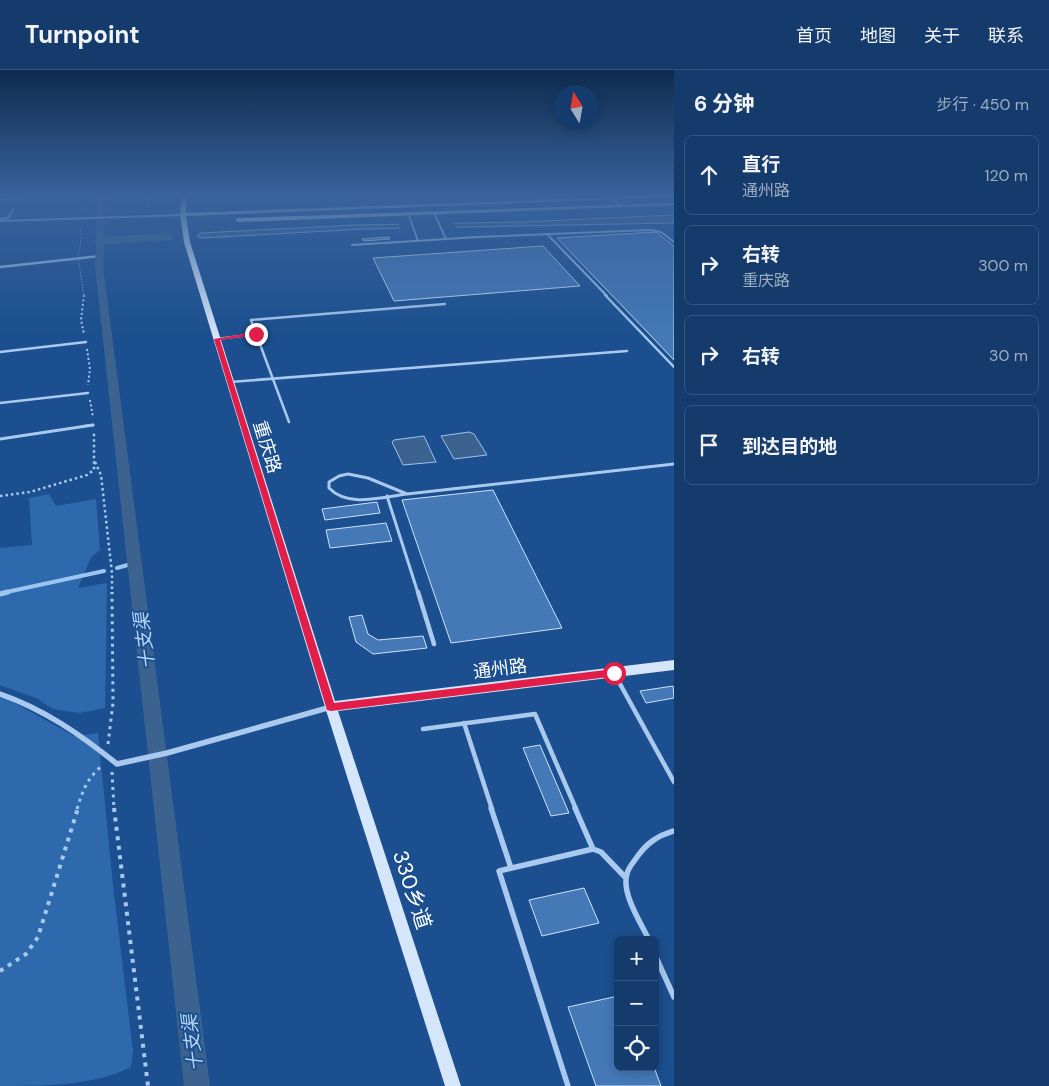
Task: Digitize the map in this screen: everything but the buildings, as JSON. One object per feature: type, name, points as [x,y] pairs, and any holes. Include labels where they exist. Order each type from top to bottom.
[{"type":"main road","name":"重庆路","points":[[187,242],[331,707]]},
{"type":"main road","name":"通州路","points":[[331,707],[674,666]]},
{"type":"main road","name":"330乡道","points":[[331,707],[453,1086]]},
{"type":"street","points":[[0,694],[16,699],[73,730],[117,764],[167,753],[331,707]]},
{"type":"lane","points":[[352,245],[395,242]]},
{"type":"lane","points":[[555,242],[674,367]]},
{"type":"lane","points":[[289,422],[251,320],[445,304]]},
{"type":"lane","points":[[217,339],[256,334]]},
{"type":"lane","points":[[0,352],[86,342]]},
{"type":"lane","points":[[230,382],[627,351]]},
{"type":"lane","points":[[0,403],[88,392]]},
{"type":"lane","points":[[0,439],[93,425]]},
{"type":"lane","points":[[407,494],[390,489],[361,474],[342,474],[329,482],[329,488],[334,494],[344,499],[352,500],[386,496],[407,494],[674,464]]},
{"type":"lane","points":[[386,496],[434,644]]},
{"type":"lane","points":[[614,673],[674,782]]},
{"type":"lane","points":[[423,729],[535,714],[593,848],[601,852],[626,878]]},
{"type":"lane","points":[[464,723],[511,868]]},
{"type":"lane","points":[[646,936],[628,894],[626,878],[632,864],[646,844],[655,836],[674,831]]},
{"type":"lane","points":[[568,1086],[499,870],[593,848]]},
{"type":"lane","points":[[659,964],[674,997]]},
{"type":"path","points":[[95,462],[101,475],[112,574],[113,703],[107,739],[111,759],[114,807],[148,1086]]},
{"type":"path","points":[[0,971],[26,954],[38,937],[85,784],[93,773],[111,759]]},
{"type":"shaded area","points":[[469,432],[474,434],[487,455],[454,459],[441,436]]},
{"type":"shaded area","points":[[424,436],[436,462],[403,465],[392,442],[394,440]]},
{"type":"shaded area","points":[[49,494],[56,506],[96,499],[100,550],[91,557],[78,588],[107,583],[105,708],[80,713],[53,709],[38,699],[0,685],[0,548],[32,545],[29,498]]},
{"type":"shaded area","points":[[0,698],[13,702],[74,736],[98,733],[113,885],[133,1051],[131,1067],[101,1078],[68,1084],[0,1086]]},
{"type":"waterway","name":"十支渠","points":[[100,242],[99,266],[197,1086]]},
{"type":"waterway","points":[[0,267],[100,256]]},
{"type":"waterway","points":[[117,568],[135,563]]},
{"type":"waterway","points":[[2,593],[104,571]]},
{"type":"waterway","points":[[0,594],[8,592]]},
{"type":"route","points":[[256,334],[217,339],[331,707],[614,673]]}]
